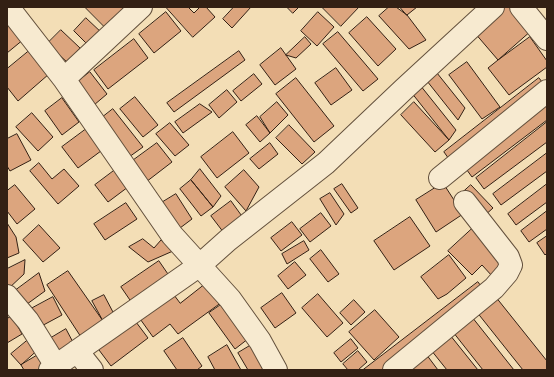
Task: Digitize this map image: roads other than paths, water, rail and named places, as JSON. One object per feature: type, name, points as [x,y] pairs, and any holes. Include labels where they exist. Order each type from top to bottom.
[{"type":"street","points":[[8,7],[64,79],[172,235],[230,299],[260,341],[276,370]]},
{"type":"street","points":[[64,79],[142,7]]},
{"type":"street","points":[[7,296],[28,321],[53,368],[200,265],[228,240],[375,123],[493,7]]},
{"type":"street","points":[[521,7],[547,39]]},
{"type":"street","points":[[440,178],[547,91]]},
{"type":"street","points":[[394,370],[494,288],[507,273],[511,265],[508,257],[465,202]]},
{"type":"street","points":[[77,351],[92,370]]}]
